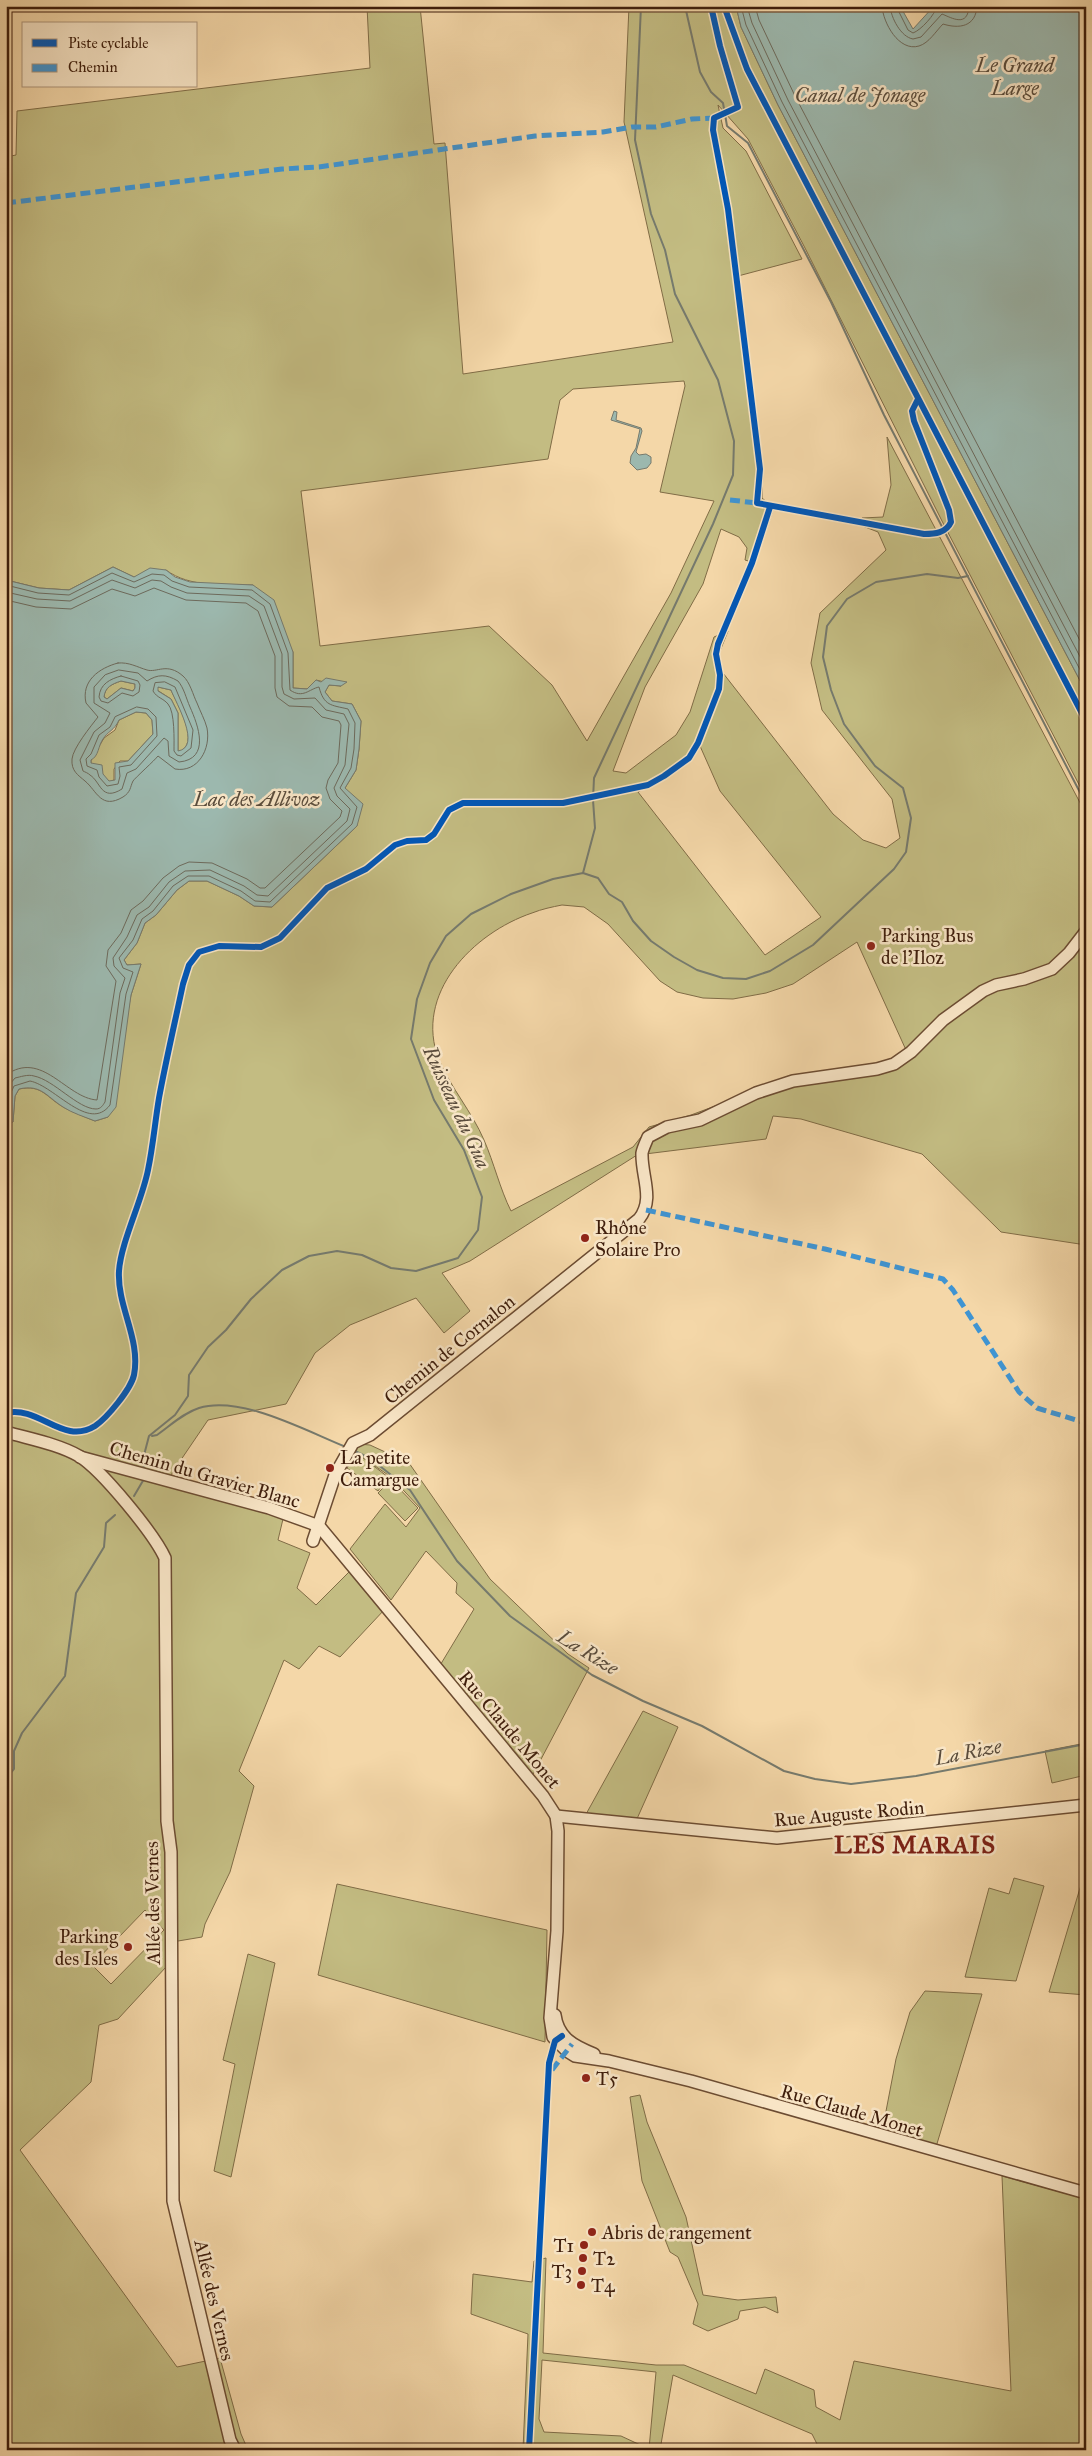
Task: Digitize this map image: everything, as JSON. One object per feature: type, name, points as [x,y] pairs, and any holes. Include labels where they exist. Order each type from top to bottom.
[{"type":"street","name":"Chemin de Cornalon","points":[[313,1541],[335,1475],[351,1448],[370,1435],[639,1219],[646,1210],[647,1201],[642,1152],[648,1137],[667,1127],[700,1120],[756,1093],[793,1081],[877,1069],[894,1064],[911,1052],[943,1020],[983,991],[996,984],[1024,979],[1052,968],[1069,953],[1086,931]]},
{"type":"street","name":"Allée des Vernes","points":[[6,1432],[80,1457],[129,1507],[158,1544],[164,1558],[167,1821],[170,1852],[173,2201],[230,2440],[235,2450]]},
{"type":"street","name":"Chemin du Gravier Blanc","points":[[80,1457],[269,1508],[319,1526]]},
{"type":"street","name":"Rue Claude Monet","points":[[319,1526],[543,1796],[556,1816],[559,1884],[552,1996],[555,2019],[562,2036],[572,2044],[609,2061],[691,2081],[1086,2194]]},
{"type":"street","name":"Rue Auguste Rodin","points":[[556,1816],[777,1838],[1086,1805]]},
{"type":"shaded area","points":[[367,6],[420,6],[434,144],[445,143],[463,374],[673,342],[624,122],[629,6],[736,6],[741,27],[778,105],[1086,692],[1086,798],[942,521],[748,139],[718,105],[723,128],[746,151],[802,259],[738,276],[763,470],[762,498],[768,503],[775,504],[755,563],[745,560],[747,548],[739,537],[721,529],[703,584],[645,687],[613,771],[626,773],[676,735],[690,712],[714,637],[728,631],[718,656],[723,673],[833,814],[863,840],[886,848],[900,838],[892,799],[822,710],[811,663],[820,613],[886,550],[878,532],[860,525],[862,518],[883,517],[891,485],[887,437],[1086,814],[1086,1245],[1001,1232],[922,1154],[801,1119],[773,1116],[766,1139],[637,1155],[470,1261],[442,1273],[470,1311],[444,1333],[416,1298],[350,1325],[315,1353],[286,1404],[208,1420],[172,1473],[170,1484],[258,1509],[283,1519],[278,1540],[310,1553],[297,1588],[316,1605],[352,1569],[385,1609],[340,1657],[319,1646],[299,1669],[284,1660],[239,1771],[254,1786],[230,1872],[205,1924],[202,1937],[166,1943],[166,1967],[118,2019],[99,2025],[91,2082],[20,2150],[177,2367],[220,2358],[241,2434],[248,2450],[6,2450],[6,1124],[13,1122],[15,1096],[19,1089],[27,1088],[39,1090],[65,1108],[95,1121],[108,1117],[131,995],[141,964],[127,965],[124,960],[137,943],[145,923],[156,915],[177,890],[189,881],[207,881],[239,896],[254,906],[272,907],[357,826],[345,788],[356,770],[361,721],[352,704],[332,701],[325,692],[329,685],[341,686],[316,680],[307,689],[293,688],[293,652],[253,585],[219,585],[196,582],[175,576],[166,570],[134,577],[113,567],[69,590],[39,588],[6,580],[6,157],[16,155],[17,111],[370,68]],"holes":[[[684,381],[685,386],[660,492],[714,501],[671,593],[587,741],[552,685],[489,626],[320,646],[301,491],[548,459],[560,400],[573,389]],[[700,746],[720,791],[821,917],[765,955],[638,792],[685,762]],[[562,905],[584,907],[608,924],[660,981],[677,992],[703,998],[733,999],[766,993],[793,984],[857,942],[906,1050],[896,1058],[876,1063],[793,1077],[691,1115],[649,1127],[633,1147],[511,1211],[479,1130],[439,1060],[433,1036],[434,1012],[441,990],[454,969],[470,951],[489,935],[510,922],[547,908]],[[145,1910],[164,1930],[111,1984],[92,1965]]]},
{"type":"shaded area","points":[[121,681],[135,684],[135,688],[133,691],[121,688],[107,699],[104,697],[110,686]]},
{"type":"shaded area","points":[[158,687],[171,690],[186,724],[188,741],[185,748],[178,752],[178,713],[171,699],[157,690]]},
{"type":"shaded area","points":[[136,712],[146,713],[152,720],[153,734],[128,761],[120,761],[114,769],[114,780],[109,782],[91,763],[91,760],[104,738],[115,730],[119,720]]},
{"type":"shaded area","points":[[358,1444],[370,1445],[409,1463],[490,1579],[568,1654],[589,1668],[528,1784],[436,1672],[474,1609],[456,1593],[457,1583],[426,1551],[391,1600],[350,1549],[385,1504],[406,1527],[420,1508],[391,1477],[362,1457],[388,1477],[378,1491],[347,1468],[357,1454],[353,1451]]},
{"type":"shaded area","points":[[391,1480],[418,1508],[405,1521],[378,1493]]},
{"type":"shaded area","points":[[643,1711],[678,1727],[636,1821],[585,1816]]},
{"type":"shaded area","points":[[1086,1743],[1086,1775],[1052,1783],[1045,1751]]},
{"type":"shaded area","points":[[1086,1868],[1086,1995],[1049,1992]]},
{"type":"shaded area","points":[[1014,1878],[1044,1886],[1016,1981],[965,1977],[989,1888],[1009,1894]]},
{"type":"shaded area","points":[[337,1884],[547,1930],[545,2042],[318,1975]]},
{"type":"shaded area","points":[[248,1954],[275,1963],[231,2177],[214,2171],[235,2064],[223,2060]]},
{"type":"shaded area","points":[[925,1991],[982,1994],[936,2147],[882,2132],[896,2059],[910,2012]]},
{"type":"shaded area","points":[[640,2095],[647,2122],[686,2217],[703,2295],[738,2300],[776,2297],[778,2313],[765,2307],[740,2311],[738,2319],[708,2331],[693,2324],[698,2304],[678,2257],[670,2252],[642,2181],[630,2097]]},
{"type":"shaded area","points":[[1002,2176],[1086,2199],[1086,2450],[820,2450],[812,2434],[673,2375],[660,2450],[523,2450],[528,2334],[471,2314],[473,2274],[532,2282],[534,2261],[546,2258],[543,2353],[656,2365],[684,2365],[756,2394],[765,2369],[814,2390],[816,2407],[840,2420],[854,2361],[1011,2391]],"holes":[[[542,2360],[656,2372],[649,2449],[621,2436],[544,2432],[539,2419]]]},
{"type":"water","name":"Canal de Jonage","points":[[736,6],[900,6],[913,29],[934,6],[949,6],[956,9],[963,6],[1086,6],[1086,692],[778,105],[741,27]]},
{"type":"water","points":[[614,411],[617,412],[616,420],[641,428],[642,431],[636,452],[639,455],[646,454],[651,457],[651,463],[647,468],[637,470],[630,463],[631,456],[636,448],[640,429],[611,420]]},
{"type":"water","name":"Lac des Allivoz","points":[[113,567],[134,577],[150,568],[166,570],[175,577],[190,582],[253,585],[274,600],[293,652],[293,688],[307,689],[316,680],[321,682],[326,678],[347,682],[341,686],[329,685],[325,692],[332,701],[352,704],[361,721],[356,770],[345,788],[363,804],[357,826],[272,907],[254,906],[239,896],[207,881],[189,881],[177,890],[156,915],[145,923],[137,943],[124,960],[127,965],[141,964],[131,995],[116,1107],[108,1117],[95,1121],[74,1113],[43,1092],[27,1088],[19,1089],[15,1096],[13,1122],[6,1124],[6,580],[39,588],[69,590]],"holes":[[[121,681],[135,684],[135,688],[133,691],[121,688],[107,699],[104,697],[110,686]],[[158,687],[171,690],[182,714],[188,733],[188,742],[185,748],[178,751],[178,713],[171,699],[158,691]],[[136,712],[146,713],[152,720],[153,734],[128,761],[115,763],[115,780],[109,781],[103,774],[102,765],[91,763],[91,760],[96,756],[103,739],[119,720]]]},
{"type":"waterway","points":[[583,873],[595,828],[594,778],[713,524],[733,475],[734,441],[718,380],[675,294],[665,250],[651,214],[635,140],[641,6]]},
{"type":"waterway","points":[[685,6],[700,72],[711,92],[723,103],[727,126],[748,143],[831,302],[884,415],[1086,804]]},
{"type":"waterway","name":"Ruisseau du Gua","points":[[144,1469],[143,1459],[149,1436],[175,1415],[188,1396],[189,1375],[208,1347],[226,1330],[251,1299],[282,1270],[309,1256],[337,1251],[362,1255],[391,1268],[416,1271],[458,1258],[478,1230],[482,1197],[464,1150],[434,1100],[411,1039],[417,999],[430,963],[446,936],[471,914],[511,894],[553,879],[583,873],[598,878],[609,894],[622,902],[633,921],[651,941],[674,957],[697,970],[723,978],[746,979],[770,971],[813,945],[894,869],[906,852],[911,818],[903,788],[875,766],[844,724],[831,690],[823,657],[827,626],[847,599],[876,582],[927,574],[958,578],[968,576]]},
{"type":"waterway","name":"La Rize","points":[[152,1436],[157,1435],[193,1410],[216,1405],[234,1406],[253,1410],[293,1424],[346,1447]]},
{"type":"waterway","name":"La Rize","points":[[353,1450],[371,1459],[410,1490],[457,1561],[510,1616],[592,1675],[643,1701],[702,1726],[784,1771],[815,1779],[851,1784],[916,1776],[1086,1744]]},
{"type":"waterway","name":"Ruisseau du Gua","points":[[134,1496],[144,1479]]},
{"type":"waterway","name":"Ruisseau du Gua","points":[[6,1779],[14,1769],[14,1751],[22,1733],[65,1676],[76,1593],[104,1547],[106,1523],[115,1515]]},
{"type":"marked path","points":[[6,203],[282,169],[319,167],[535,136],[603,132],[632,127],[656,127],[692,119],[714,118]]},
{"type":"marked path","points":[[730,500],[757,503],[758,501]]},
{"type":"marked path","points":[[646,1210],[825,1249],[943,1279],[953,1290],[1019,1392],[1037,1408],[1086,1423]]},
{"type":"marked path","points":[[6,1556],[6,1563]]},
{"type":"marked path","points":[[552,2070],[572,2044]]},
{"type":"cycle path","points":[[711,6],[720,46],[738,107],[714,118],[713,130],[728,209],[760,469],[757,503],[924,534],[943,531],[951,522],[949,510],[914,421],[912,411],[918,399]]},
{"type":"cycle path","points":[[724,6],[747,69],[1086,721]]},
{"type":"cycle path","points":[[6,1413],[18,1412],[29,1414],[61,1429],[83,1431],[95,1426],[106,1417],[124,1395],[132,1381],[135,1362],[134,1349],[121,1297],[119,1271],[127,1234],[148,1170],[159,1098],[183,984],[189,965],[199,952],[219,946],[261,947],[280,938],[327,888],[366,869],[395,845],[407,841],[426,840],[434,834],[449,810],[463,803],[563,803],[648,785],[689,758],[698,743],[719,689],[720,675],[716,654],[718,644],[752,563],[770,507]]},
{"type":"cycle path","points":[[529,2450],[549,2063],[555,2041],[562,2036]]},
{"type":"place","name":"Parking Bus de l'Iloz","points":[[871,946]]},
{"type":"place","name":"Rhône Solaire Pro","points":[[585,1238]]},
{"type":"place","name":"La petite Camargue","points":[[330,1468]]},
{"type":"place","name":"Parking des Isles","points":[[128,1947]]},
{"type":"place","name":"T5","points":[[586,2078]]},
{"type":"place","name":"Abris de rangement","points":[[592,2232]]},
{"type":"place","name":"T1","points":[[584,2245]]},
{"type":"place","name":"T2","points":[[583,2258]]},
{"type":"place","name":"T3","points":[[582,2271]]},
{"type":"place","name":"T4","points":[[581,2285]]},
{"type":"district","name":"LES MARAIS","points":[[915,1845]]},
{"type":"water label","name":"Le Grand Large","points":[[1015,76]]}]
